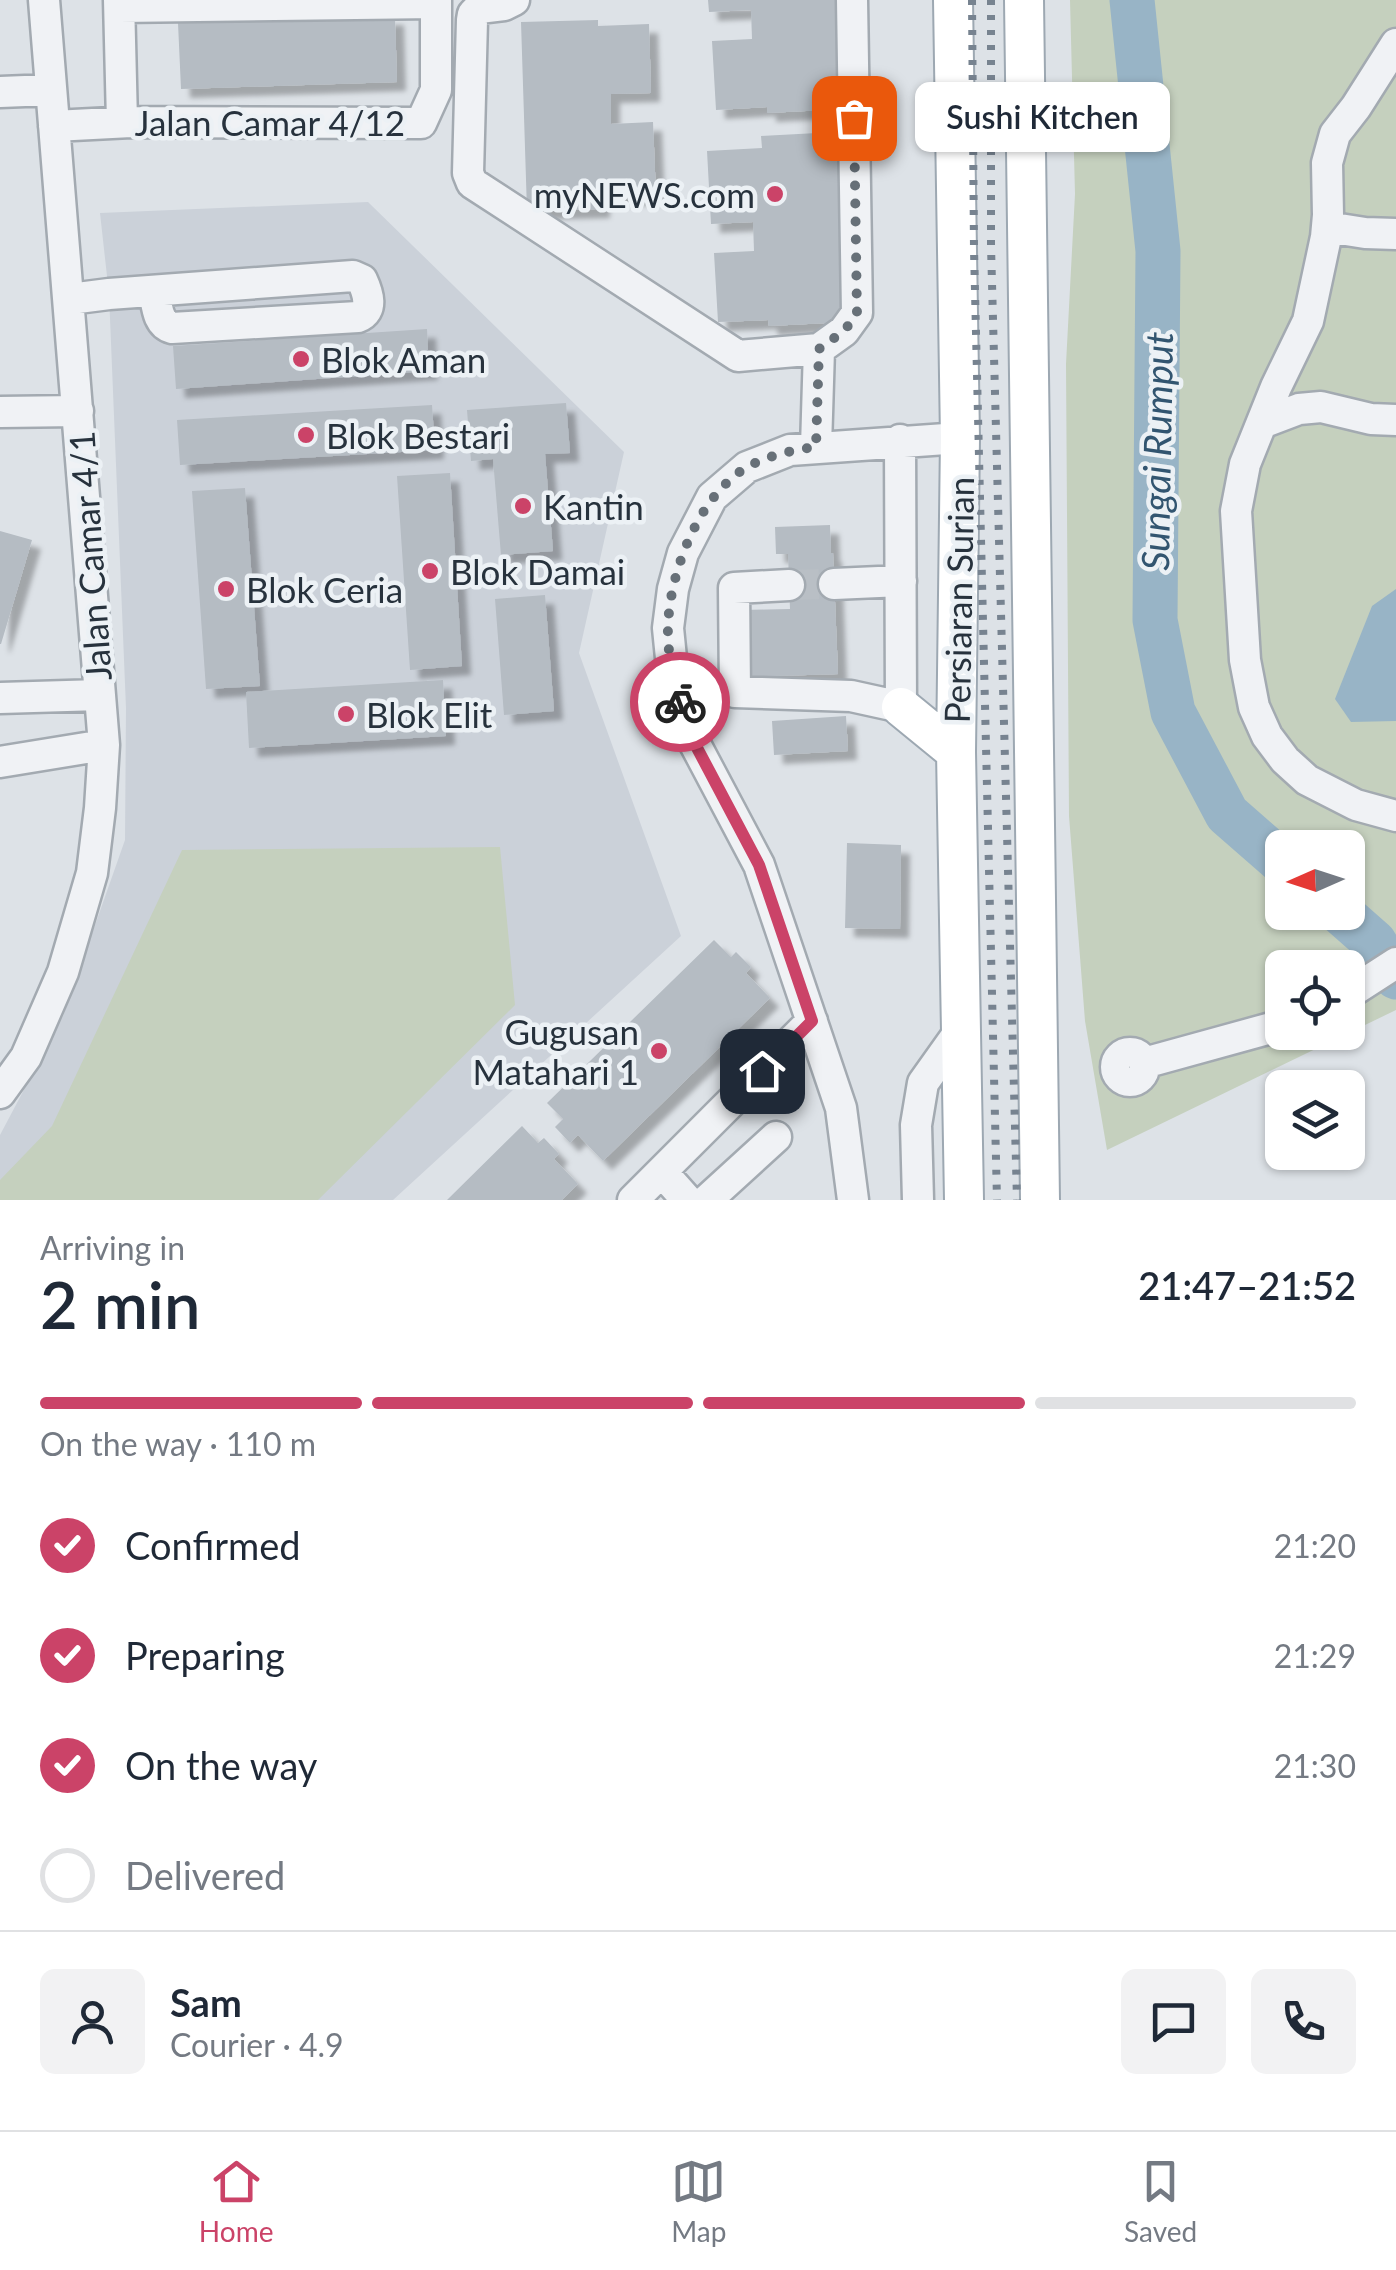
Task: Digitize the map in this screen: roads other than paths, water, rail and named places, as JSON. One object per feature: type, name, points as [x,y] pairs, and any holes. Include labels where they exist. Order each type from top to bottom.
[{"type":"main road","name":"Persiaran Surian","points":[[953,0],[960,438],[956,752],[964,1200]]},
{"type":"main road","name":"Persiaran Surian","points":[[1024,0],[1040,1200]]},
{"type":"main road","points":[[901,708],[956,752]]},
{"type":"street","name":"Jalan Camar 4/1","points":[[0,1093],[26,1057],[62,972],[92,873],[104,746],[44,0]]},
{"type":"street","points":[[514,0],[479,8],[472,20],[468,173],[472,182],[738,356],[819,349],[844,331],[857,314],[852,0]]},
{"type":"street","points":[[122,122],[119,3],[436,2]]},
{"type":"street","name":"Jalan Camar 4/12","points":[[54,126],[122,122],[421,123],[436,90],[436,2]]},
{"type":"street","points":[[1396,44],[1336,134],[1327,163],[1327,227],[1308,322],[1245,464],[1236,510],[1245,660],[1254,707],[1268,736],[1285,760],[1307,780],[1356,805],[1396,816]]},
{"type":"street","points":[[0,92],[50,90]]},
{"type":"street","points":[[1327,227],[1396,234]]},
{"type":"street","points":[[70,299],[154,291],[353,276],[362,280],[368,303],[364,314],[358,317],[172,328],[161,320],[154,291]]},
{"type":"street","points":[[816,447],[819,349]]},
{"type":"street","points":[[1262,423],[1299,409],[1321,407],[1371,419],[1396,420]]},
{"type":"street","points":[[0,412],[78,411]]},
{"type":"street","points":[[853,1200],[840,1108],[759,865],[686,727],[673,678],[668,628],[673,589],[684,552],[712,498],[748,467],[790,450],[960,438]]},
{"type":"street","points":[[789,586],[734,588],[735,692],[850,696],[901,708],[900,440]]},
{"type":"street","points":[[834,584],[901,581]]},
{"type":"street","points":[[0,698],[100,694]]},
{"type":"street","points":[[0,762],[104,746]]},
{"type":"street","points":[[634,1200],[812,1021]]},
{"type":"street","points":[[1144,1063],[1265,1030]]},
{"type":"street","points":[[918,1200],[916,1125],[923,1083],[960,1031]]},
{"type":"street","points":[[707,1200],[776,1137]]},
{"type":"street","points":[[662,1172],[687,1200]]},
{"type":"water","points":[[1396,589],[1396,721],[1351,722],[1335,699],[1372,606]]},
{"type":"waterway","name":"Sungai Rumput","points":[[1132,0],[1158,251],[1155,620],[1173,712],[1227,814],[1265,847]]},
{"type":"waterway","name":"Sungai Rumput","points":[[1360,930],[1374,942],[1396,977]]},
{"type":"tunnel","points":[[789,585],[834,584]]},
{"type":"railway","points":[[972,0],[974,250],[997,1200]]},
{"type":"railway","points":[[991,0],[991,246],[1017,1200]]},
{"type":"place","name":"Sushi Kitchen","points":[[854,118]]},
{"type":"place","name":"myNEWS.com","points":[[775,194]]},
{"type":"place","name":"Blok Aman","points":[[301,359]]},
{"type":"place","name":"Blok Bestari","points":[[306,435]]},
{"type":"place","name":"Kantin","points":[[523,506]]},
{"type":"place","name":"Blok Damai","points":[[430,571]]},
{"type":"place","name":"Blok Ceria","points":[[226,589]]},
{"type":"place","name":"Blok Elit","points":[[346,714]]},
{"type":"place","name":"Gugusan Matahari 1","points":[[659,1051]]}]
